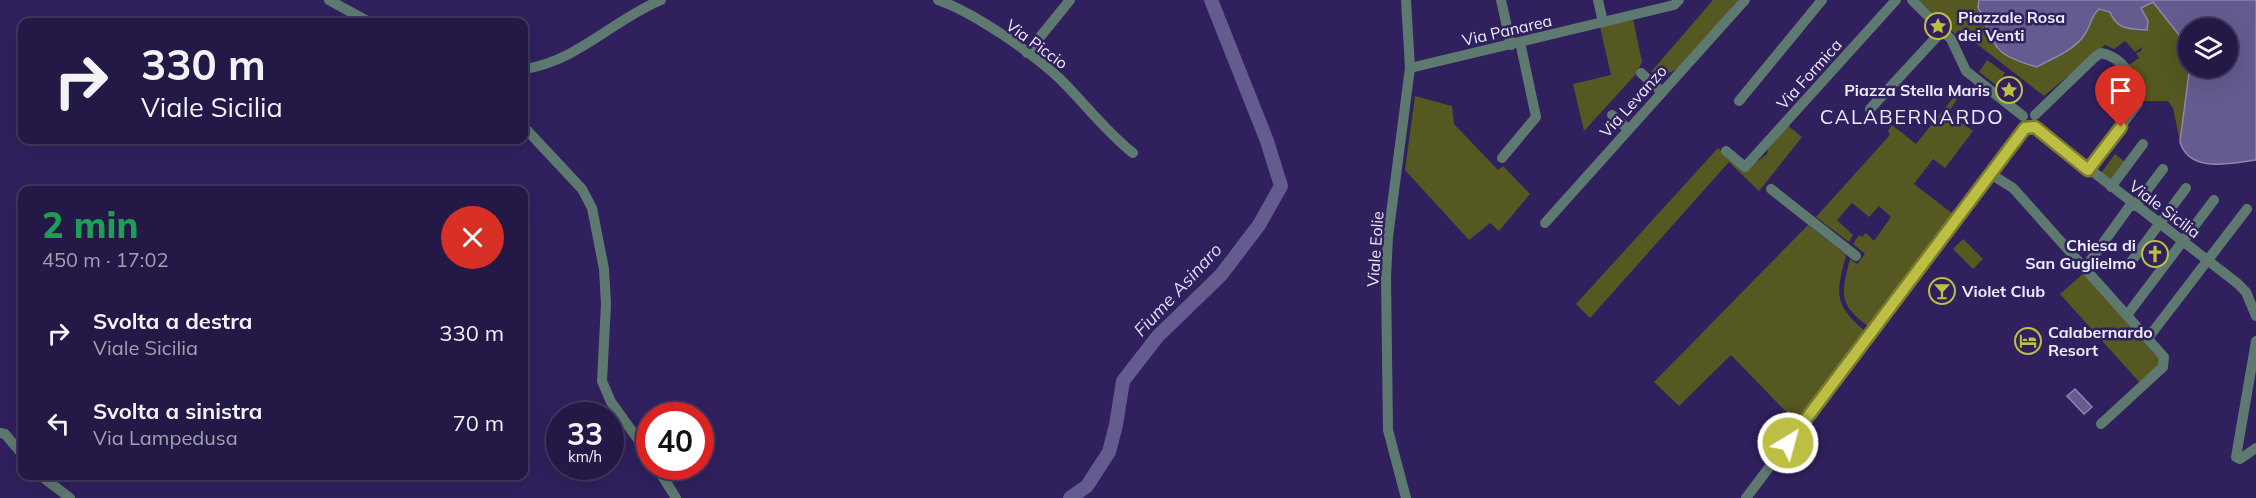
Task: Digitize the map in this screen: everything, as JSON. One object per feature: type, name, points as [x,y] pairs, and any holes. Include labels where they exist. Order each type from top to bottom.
[{"type":"street","points":[[329,0],[362,18]]},
{"type":"street","points":[[528,68],[554,62],[577,51],[645,3],[661,0]]},
{"type":"street","name":"Via Piccio","points":[[938,0],[950,2],[1027,53],[1059,78],[1109,134],[1133,153]]},
{"type":"street","points":[[1027,53],[1070,0]]},
{"type":"street","name":"Viale Eolie","points":[[1406,0],[1410,68],[1388,237],[1386,277],[1388,430],[1406,498]]},
{"type":"street","points":[[1501,0],[1536,117],[1502,158]]},
{"type":"street","points":[[1598,0],[1603,22]]},
{"type":"street","name":"Via Panarea","points":[[1410,68],[1674,5],[1679,0]]},
{"type":"street","name":"Via Levanzo","points":[[1545,223],[1745,0]]},
{"type":"street","points":[[1739,101],[1822,0]]},
{"type":"street","name":"Via Formica","points":[[1726,151],[1745,167],[1896,0]]},
{"type":"street","points":[[1912,0],[1941,32],[1952,39],[1966,71],[2023,116]]},
{"type":"street","points":[[1870,109],[1941,32]]},
{"type":"street","points":[[2035,115],[2102,53],[2116,58],[2137,84],[2138,103],[2088,170]]},
{"type":"street","points":[[1641,73],[1661,91]]},
{"type":"street","points":[[1746,498],[2016,138],[2035,130],[2038,121],[2035,115],[2030,113],[2023,116]]},
{"type":"street","points":[[1612,115],[1628,129]]},
{"type":"street","points":[[2023,116],[2021,121],[2035,130]]},
{"type":"street","name":"Viale Sicilia","points":[[2035,130],[2246,292],[2256,316]]},
{"type":"street","points":[[528,131],[582,189],[592,208],[604,269],[606,304],[602,381],[611,402],[636,437]]},
{"type":"street","points":[[2111,187],[2143,144]]},
{"type":"street","points":[[2085,268],[2163,168]]},
{"type":"street","points":[[1989,173],[2013,188],[2164,357],[2165,364],[2101,424]]},
{"type":"street","points":[[2131,262],[2186,188]]},
{"type":"street","points":[[1771,189],[1856,256]]},
{"type":"street","points":[[2127,315],[2214,200]]},
{"type":"street","points":[[2148,338],[2247,209]]},
{"type":"street","points":[[2256,341],[2253,379],[2236,457],[2240,459],[2256,448]]},
{"type":"street","points":[[0,433],[5,434],[18,449]]},
{"type":"street","points":[[46,480],[70,498]]},
{"type":"street","points":[[665,480],[676,498]]},
{"type":"shaded area","points":[[1713,0],[1738,0],[1681,67],[1663,76],[1651,72]]},
{"type":"shaded area","points":[[1919,0],[1979,0],[1978,7],[1998,50],[2036,67],[2076,45],[2100,9],[2143,15],[2140,8],[2153,2],[2178,34],[2178,78],[2188,78],[2180,142],[2173,108],[2168,101],[2143,101],[2143,89],[2129,65],[2139,58],[2136,53],[2141,51],[2142,47],[2135,52],[2125,41],[2114,49],[2105,45],[2044,96],[1959,30],[1955,34]]},
{"type":"shaded area","points":[[1979,0],[2256,0],[2256,160],[2224,164],[2202,163],[2185,152],[2180,142],[2188,78],[2238,78],[2238,18],[2178,18],[2178,34],[2153,2],[2141,8],[2148,21],[2147,30],[2124,27],[2116,22],[2110,12],[2099,9],[2076,45],[2037,67],[2011,58],[1997,47],[1978,7]]},
{"type":"shaded area","points":[[1633,19],[1642,62],[1636,74],[1584,131],[1573,84],[1611,75],[1600,27]]},
{"type":"shaded area","points":[[1987,60],[2005,73],[1996,85],[1979,72]]},
{"type":"shaded area","points":[[1415,96],[1452,106],[1454,124],[1498,170],[1503,166],[1530,194],[1499,231],[1490,223],[1469,240],[1405,170]]},
{"type":"shaded area","points":[[1954,97],[1957,99],[1948,113],[1973,131],[1945,168],[1933,159],[1914,184],[1953,214],[1869,327],[1847,305],[1844,298],[1845,282],[1850,259],[1857,264],[1865,254],[1853,244],[1859,235],[1862,237],[1866,233],[1874,241],[1891,217],[1879,206],[1869,217],[1852,203],[1837,220],[1853,235],[1849,242],[1816,217],[1890,135],[1888,131],[1892,125],[1916,144]]},
{"type":"shaded area","points":[[1787,125],[1802,137],[1759,191],[1729,162],[1590,318],[1576,304],[1718,148],[1745,171],[1767,154],[1769,145]]},
{"type":"shaded area","points":[[2115,154],[2125,162],[2111,180],[2101,173]]},
{"type":"shaded area","points":[[1808,225],[1846,255],[1840,280],[1840,298],[1848,314],[1866,332],[1797,423],[1731,355],[1679,406],[1654,382]]},
{"type":"shaded area","points":[[1963,239],[1983,259],[1973,269],[1953,249]]},
{"type":"shaded area","points":[[2085,272],[2162,362],[2141,384],[2060,294]]},
{"type":"shaded area","points":[[2075,389],[2092,407],[2084,414],[2067,396]]},
{"type":"waterway","name":"Fiume Asinaro","points":[[1070,498],[1087,486],[1109,452],[1123,381],[1158,336],[1221,275],[1259,225],[1281,186],[1267,141],[1211,0]]},
{"type":"place","name":"Piazzale Rosa dei Venti","points":[[1938,26]]},
{"type":"place","name":"Piazza Stella Maris","points":[[2009,90]]},
{"type":"place","name":"Chiesa di San Guglielmo","points":[[2155,254]]},
{"type":"place","name":"Violet Club","points":[[1942,291]]},
{"type":"place","name":"Calabernardo Resort","points":[[2028,341]]},
{"type":"district","name":"CALABERNARDO","points":[[1912,117]]},
{"type":"route","points":[[1788,443],[2025,128],[2035,127],[2088,170],[2121,127]]}]
